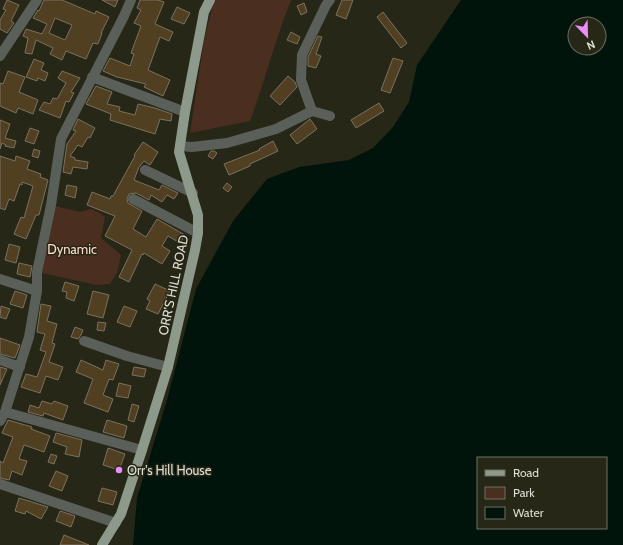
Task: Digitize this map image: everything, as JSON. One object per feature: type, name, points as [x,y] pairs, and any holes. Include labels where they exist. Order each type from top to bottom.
[{"type":"main road","name":"ORR’S HILL ROAD","points":[[102,545],[121,514],[168,367],[190,278],[198,233],[198,215],[193,193],[179,152],[204,12],[210,0]]},
{"type":"street","points":[[0,56],[4,41],[36,0]]},
{"type":"street","points":[[131,0],[61,139],[51,205],[37,272],[30,337],[2,416],[142,450]]},
{"type":"street","points":[[312,111],[301,80],[302,55],[326,5],[330,0]]},
{"type":"street","points":[[92,77],[185,112]]},
{"type":"street","points":[[180,146],[192,147],[227,143],[276,129],[312,111],[330,116]]},
{"type":"street","points":[[145,170],[193,193]]},
{"type":"street","points":[[133,199],[198,233]]},
{"type":"street","points":[[0,279],[36,291]]},
{"type":"street","points":[[84,341],[127,356],[168,367]]},
{"type":"street","points":[[0,360],[20,367]]},
{"type":"street","points":[[0,484],[116,522]]},
{"type":"green space","points":[[214,0],[291,0],[250,121],[190,133],[204,41]]},
{"type":"green space","name":"Dynamic","points":[[51,205],[80,212],[91,209],[105,217],[101,238],[121,255],[117,273],[110,284],[97,285],[37,272]]},
{"type":"water","points":[[461,0],[623,0],[623,545],[133,545],[137,498],[167,400],[196,289],[233,221],[267,179],[299,167],[349,160],[373,148],[393,127],[409,102],[417,65]]},
{"type":"building","points":[[7,0],[19,5],[11,21],[14,23],[7,33],[0,29],[0,20],[6,10],[3,9]]},
{"type":"building","points":[[44,0],[62,0],[95,14],[96,11],[109,17],[101,33],[98,44],[93,43],[86,59],[66,51],[62,60],[50,54],[53,48],[36,40],[32,54],[25,53],[28,38],[23,36],[26,29],[42,34],[47,24],[33,18],[38,10],[39,11]],"holes":[[[55,18],[72,25],[65,40],[49,33]]]},
{"type":"building","points":[[102,0],[118,0],[115,7]]},
{"type":"building","points":[[140,0],[158,0],[164,2],[155,24],[173,32],[169,41],[160,37],[148,70],[170,80],[163,96],[144,87],[146,84],[117,77],[103,71],[110,58],[130,66],[134,54],[131,53],[141,26],[134,23],[141,10],[137,8]]},
{"type":"building","points":[[342,0],[353,0],[346,19],[336,15]]},
{"type":"building","points":[[304,3],[307,12],[301,15],[297,6]]},
{"type":"building","points":[[177,7],[190,13],[184,24],[171,19]]},
{"type":"building","points":[[383,12],[407,43],[401,48],[377,17]]},
{"type":"building","points":[[291,32],[300,37],[297,44],[287,40]]},
{"type":"building","points":[[318,36],[322,37],[316,54],[321,56],[316,68],[308,66],[308,57]]},
{"type":"building","points":[[393,58],[403,61],[390,93],[381,90]]},
{"type":"building","points":[[34,59],[44,63],[41,70],[48,73],[45,81],[38,78],[37,81],[26,77]]},
{"type":"building","points":[[8,71],[25,77],[19,92],[38,100],[33,114],[18,108],[16,113],[0,106],[0,83],[3,84]]},
{"type":"building","points":[[62,71],[80,78],[71,92],[74,93],[69,102],[66,101],[60,118],[39,110],[44,102],[50,104],[53,98],[57,99],[66,83],[58,78]]},
{"type":"building","points":[[288,76],[295,82],[297,87],[280,105],[270,96]]},
{"type":"building","points":[[96,86],[112,92],[107,104],[120,107],[119,111],[135,115],[138,104],[172,114],[171,121],[160,119],[155,134],[110,120],[111,114],[86,104]]},
{"type":"building","points":[[379,103],[384,111],[356,128],[351,120]]},
{"type":"building","points":[[78,119],[95,128],[90,138],[88,137],[82,147],[78,145],[70,156],[75,158],[75,160],[88,162],[87,169],[73,167],[71,174],[63,172],[67,144],[76,131],[73,130]]},
{"type":"building","points":[[310,119],[317,129],[297,144],[290,135]]},
{"type":"building","points":[[0,120],[10,124],[5,138],[16,141],[14,148],[5,146],[6,145],[2,143],[0,149]]},
{"type":"building","points":[[30,128],[39,131],[34,144],[25,141]]},
{"type":"building","points":[[273,141],[278,151],[229,175],[224,164],[260,150],[259,149]]},
{"type":"building","points":[[143,142],[158,152],[150,165],[144,161],[139,167],[134,180],[159,190],[162,185],[178,193],[174,199],[167,195],[162,202],[151,195],[149,200],[136,193],[129,194],[127,199],[128,203],[142,211],[133,229],[146,237],[157,219],[185,235],[180,243],[168,236],[162,246],[170,251],[162,264],[144,253],[143,255],[142,254],[129,282],[119,277],[132,250],[105,236],[115,216],[87,205],[92,192],[110,199],[111,196],[113,196],[135,156],[134,155]]},
{"type":"building","points":[[34,149],[40,151],[38,158],[32,156]]},
{"type":"building","points":[[211,151],[217,153],[213,159],[208,156]]},
{"type":"building","points":[[0,156],[15,161],[16,156],[30,161],[27,169],[41,174],[40,177],[48,180],[39,215],[36,215],[26,239],[14,234],[21,217],[24,218],[33,186],[22,182],[14,201],[9,199],[5,210],[0,208]]},
{"type":"building","points":[[227,183],[232,187],[228,192],[223,188]]},
{"type":"building","points":[[67,185],[77,187],[75,198],[65,195]]},
{"type":"building","points":[[9,244],[20,247],[16,263],[5,260]]},
{"type":"building","points":[[19,263],[32,266],[30,277],[17,274]]},
{"type":"building","points":[[65,282],[79,286],[74,301],[66,298],[67,292],[62,291]]},
{"type":"building","points":[[155,284],[170,291],[158,314],[146,309],[150,301],[147,299]]},
{"type":"building","points":[[15,291],[27,295],[23,308],[10,304]]},
{"type":"building","points":[[93,291],[109,295],[103,318],[87,314]]},
{"type":"building","points":[[41,304],[51,306],[47,321],[57,324],[52,343],[55,344],[49,362],[63,367],[58,380],[46,376],[40,393],[21,387],[26,374],[37,377],[46,352],[40,350],[45,334],[37,332]]},
{"type":"building","points":[[1,306],[10,309],[6,319],[0,317]]},
{"type":"building","points":[[124,306],[137,311],[130,327],[117,322]]},
{"type":"building","points":[[98,322],[106,323],[104,331],[97,330]]},
{"type":"building","points":[[75,327],[83,330],[78,339],[71,337]]},
{"type":"building","points":[[0,338],[20,345],[15,358],[0,354]]},
{"type":"building","points":[[81,360],[103,370],[106,360],[119,364],[113,380],[109,379],[103,395],[113,399],[108,412],[84,403],[93,379],[76,372]]},
{"type":"building","points":[[0,367],[7,369],[0,385]]},
{"type":"building","points":[[134,367],[146,369],[144,377],[132,375]]},
{"type":"building","points":[[119,383],[131,386],[128,398],[116,396]]},
{"type":"building","points":[[42,401],[52,404],[54,401],[68,406],[63,420],[44,413],[43,416],[28,412],[30,405],[39,408]]},
{"type":"building","points":[[132,404],[139,406],[134,422],[128,420]]},
{"type":"building","points":[[8,420],[32,427],[31,429],[50,436],[44,452],[24,445],[19,459],[27,461],[22,475],[12,471],[9,480],[0,478],[0,461],[3,463],[13,437],[2,433]]},
{"type":"building","points":[[107,420],[127,426],[124,438],[103,432]]},
{"type":"building","points":[[56,433],[82,440],[79,457],[65,454],[67,447],[53,442]]},
{"type":"building","points":[[108,448],[125,454],[119,470],[103,465]]},
{"type":"building","points":[[51,454],[57,456],[54,464],[48,462]]},
{"type":"building","points":[[56,471],[68,476],[62,491],[49,486]]},
{"type":"building","points":[[102,488],[117,492],[113,505],[98,501]]},
{"type":"building","points":[[19,498],[48,507],[41,519],[26,511],[25,514],[15,511]]},
{"type":"building","points":[[60,511],[75,516],[71,527],[56,521]]},
{"type":"building","points":[[64,535],[89,545],[60,545]]},
{"type":"place","name":"Orr's Hill House","points":[[119,470]]}]
